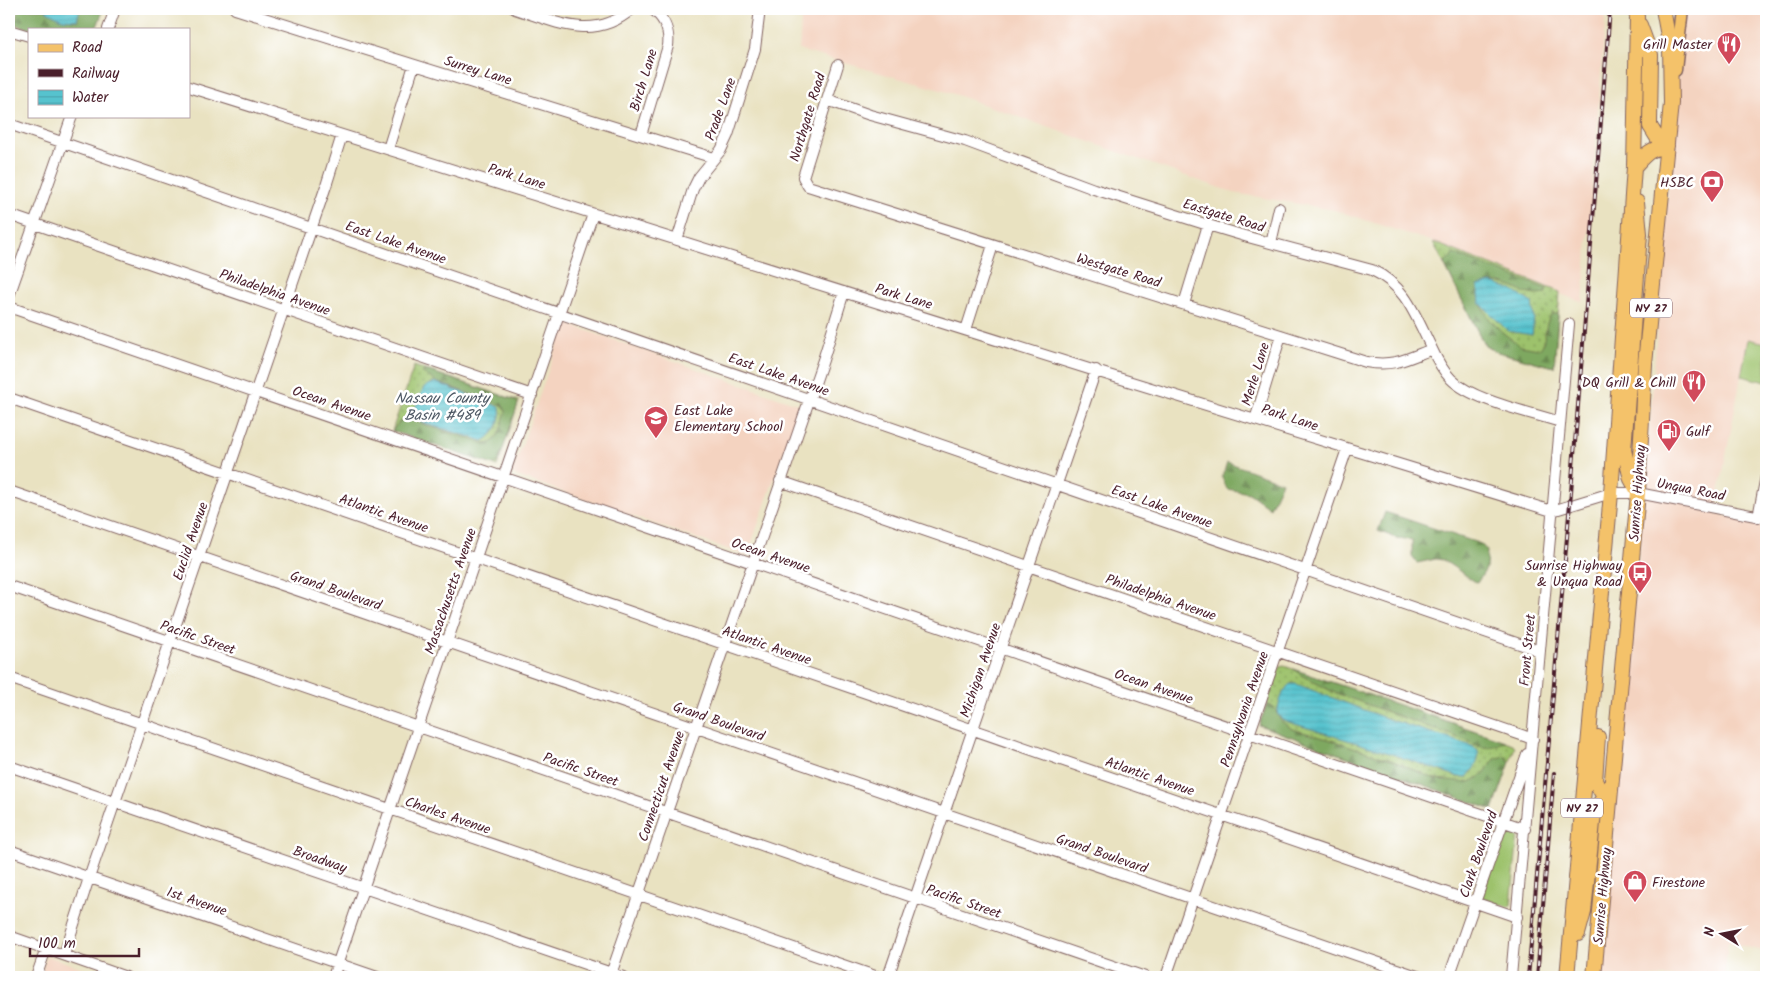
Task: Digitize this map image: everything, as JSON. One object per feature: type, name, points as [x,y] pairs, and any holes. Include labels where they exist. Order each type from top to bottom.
[{"type":"highway","name":"Sunrise Highway","points":[[1594,977],[1608,799],[1638,493],[1645,364],[1671,103],[1670,47],[1663,9]]},
{"type":"highway","name":"Sunrise Highway","points":[[1568,975],[1611,493],[1622,312],[1634,168],[1636,13]]},
{"type":"highway","points":[[1636,13],[1651,55],[1650,126],[1658,139],[1667,146]]},
{"type":"highway","points":[[1634,168],[1655,148],[1667,146]]},
{"type":"highway","points":[[1633,182],[1639,212],[1640,234],[1624,450],[1630,479],[1638,493]]},
{"type":"highway","points":[[1622,312],[1641,335],[1645,364]]},
{"type":"highway","points":[[1568,975],[1584,912],[1594,812],[1599,802],[1608,799],[1595,781],[1605,650],[1600,607]]},
{"type":"main road","points":[[1671,103],[1682,9]]},
{"type":"street","points":[[108,28],[115,9]]},
{"type":"street","name":"Surrey Lane","points":[[235,9],[714,158]]},
{"type":"street","points":[[515,9],[536,12],[568,26],[581,28],[592,28],[608,24],[632,9]]},
{"type":"street","name":"Birch Lane","points":[[641,135],[669,39],[664,22],[652,9]]},
{"type":"street","name":"Prade Lane","points":[[677,240],[693,189],[699,177],[721,150],[728,135],[756,49],[760,9]]},
{"type":"street","points":[[9,30],[28,36]]},
{"type":"street","points":[[388,149],[414,65]]},
{"type":"street","name":"Northgate Road","points":[[803,177],[838,65]]},
{"type":"street","name":"Park Lane","points":[[190,87],[1347,449],[1552,511]]},
{"type":"street","name":"Eastgate Road","points":[[827,100],[870,115],[965,141],[1094,189],[1208,225],[1358,266],[1382,275],[1396,285],[1406,298],[1445,372],[1463,389],[1481,398],[1560,422]]},
{"type":"street","points":[[9,296],[71,118]]},
{"type":"street","name":"East Lake Avenue","points":[[9,124],[1540,651]]},
{"type":"street","name":"Euclid Avenue","points":[[64,955],[88,878],[256,392],[342,136]]},
{"type":"street","name":"Westgate Road","points":[[803,177],[808,186],[824,192],[1366,362],[1381,364],[1400,362],[1432,349]]},
{"type":"street","points":[[1271,243],[1279,208]]},
{"type":"street","name":"Massachusetts Avenue","points":[[333,977],[594,214]]},
{"type":"street","name":"Philadelphia Avenue","points":[[9,215],[532,395]]},
{"type":"street","points":[[1184,304],[1208,225]]},
{"type":"street","points":[[966,330],[992,245]]},
{"type":"street","name":"Connecticut Avenue","points":[[611,975],[844,292]]},
{"type":"street","name":"Ocean Avenue","points":[[9,307],[1525,829]]},
{"type":"street","name":"Front Street","points":[[1511,977],[1569,324]]},
{"type":"street","name":"Merle Lane","points":[[1255,420],[1281,335]]},
{"type":"street","name":"Michigan Avenue","points":[[888,977],[1096,370]]},
{"type":"street","name":"Atlantic Avenue","points":[[9,398],[1517,917]]},
{"type":"street","name":"Pennsylvania Avenue","points":[[1166,977],[1347,449]]},
{"type":"street","points":[[1762,517],[1766,476]]},
{"type":"street","name":"Philadelphia Avenue","points":[[780,481],[1533,739]]},
{"type":"street","name":"Grand Boulevard","points":[[9,491],[1420,977]]},
{"type":"street","points":[[1552,511],[1611,493]]},
{"type":"street","name":"Unqua Road","points":[[1611,493],[1638,493],[1762,517]]},
{"type":"street","name":"Pacific Street","points":[[9,586],[1145,977]]},
{"type":"street","name":"Charles Avenue","points":[[9,678],[878,977]]},
{"type":"street","name":"Clark Boulevard","points":[[1449,977],[1533,739]]},
{"type":"street","name":"Broadway","points":[[9,766],[611,975],[623,977]]},
{"type":"street","name":"1st Avenue","points":[[9,850],[377,977]]},
{"type":"street","points":[[9,936],[126,977]]},
{"type":"street","points":[[36,977],[46,949]]},
{"type":"shaded area","points":[[802,9],[1606,9],[1583,303],[1433,242],[1334,210],[1234,193],[951,93],[799,50]]},
{"type":"shaded area","points":[[1682,9],[1766,9],[1766,343],[1748,339],[1715,514],[1766,524],[1766,952],[1728,942],[1724,977],[1599,977],[1644,499]]},
{"type":"shaded area","name":"East Lake Elementary School","points":[[565,323],[800,405],[747,556],[512,474]]},
{"type":"shaded area","points":[[47,956],[110,977],[40,977]]},
{"type":"green space","points":[[19,9],[46,9],[47,11],[77,20],[80,9],[104,9],[96,28],[28,28],[14,24]]},
{"type":"green space","points":[[1433,242],[1560,292],[1554,367],[1498,352],[1485,346]]},
{"type":"green space","points":[[1454,254],[1547,289],[1545,294],[1537,295],[1501,283],[1495,283],[1481,291],[1482,306],[1490,320],[1503,333],[1521,346],[1538,349],[1543,345],[1547,323],[1551,314],[1558,314],[1554,367],[1498,352],[1485,346],[1444,264]]},
{"type":"green space","points":[[1748,339],[1766,343],[1766,382],[1741,376]]},
{"type":"green space","name":"Nassau County Basin #489","points":[[414,366],[519,401],[497,466],[392,431]]},
{"type":"green space","points":[[423,371],[429,371],[515,400],[518,404],[499,461],[493,465],[392,431],[400,421],[407,419],[486,444],[491,443],[497,436],[506,411],[502,405],[436,382],[423,373]]},
{"type":"green space","points":[[1227,462],[1282,482],[1270,508],[1249,493],[1227,489],[1222,478]]},
{"type":"green space","points":[[1385,512],[1481,544],[1487,551],[1486,569],[1477,583],[1443,560],[1436,559],[1417,563],[1412,557],[1412,540],[1396,538],[1378,531]]},
{"type":"green space","points":[[1284,666],[1513,744],[1515,747],[1493,810],[1259,725],[1280,667]]},
{"type":"green space","points":[[1293,669],[1505,741],[1492,747],[1479,746],[1333,692]]},
{"type":"green space","points":[[1267,705],[1274,707],[1281,721],[1292,729],[1391,760],[1435,779],[1470,782],[1482,776],[1495,759],[1505,756],[1510,762],[1493,810],[1259,725]]},
{"type":"green space","points":[[1507,830],[1518,834],[1511,905],[1508,907],[1485,899],[1482,896],[1504,831]]},
{"type":"water","points":[[46,9],[80,9],[77,20],[62,19]]},
{"type":"water","points":[[1492,283],[1510,289],[1532,303],[1534,318],[1532,335],[1508,331],[1480,303],[1478,286]]},
{"type":"water","name":"Nassau County Basin #489","points":[[435,382],[500,407],[499,422],[491,435],[483,441],[421,422],[416,417],[415,408],[424,387]]},
{"type":"water","points":[[1290,684],[1296,684],[1388,719],[1472,746],[1478,751],[1476,765],[1467,777],[1459,777],[1282,720],[1277,713],[1283,694]]},
{"type":"railway","points":[[1528,977],[1571,492],[1610,9]]},
{"type":"railway","points":[[1537,977],[1554,773]]},
{"type":"place","name":"Grill Master","points":[[1729,65]]},
{"type":"place","name":"HSBC","points":[[1712,203]]},
{"type":"place","name":"DQ Grill & Chill","points":[[1694,403]]},
{"type":"place","name":"East Lake Elementary School","points":[[656,439]]},
{"type":"place","name":"Gulf","points":[[1669,452]]},
{"type":"place","name":"Sunrise Highway & Unqua Road","points":[[1640,594]]},
{"type":"place","name":"Firestone","points":[[1635,903]]}]
